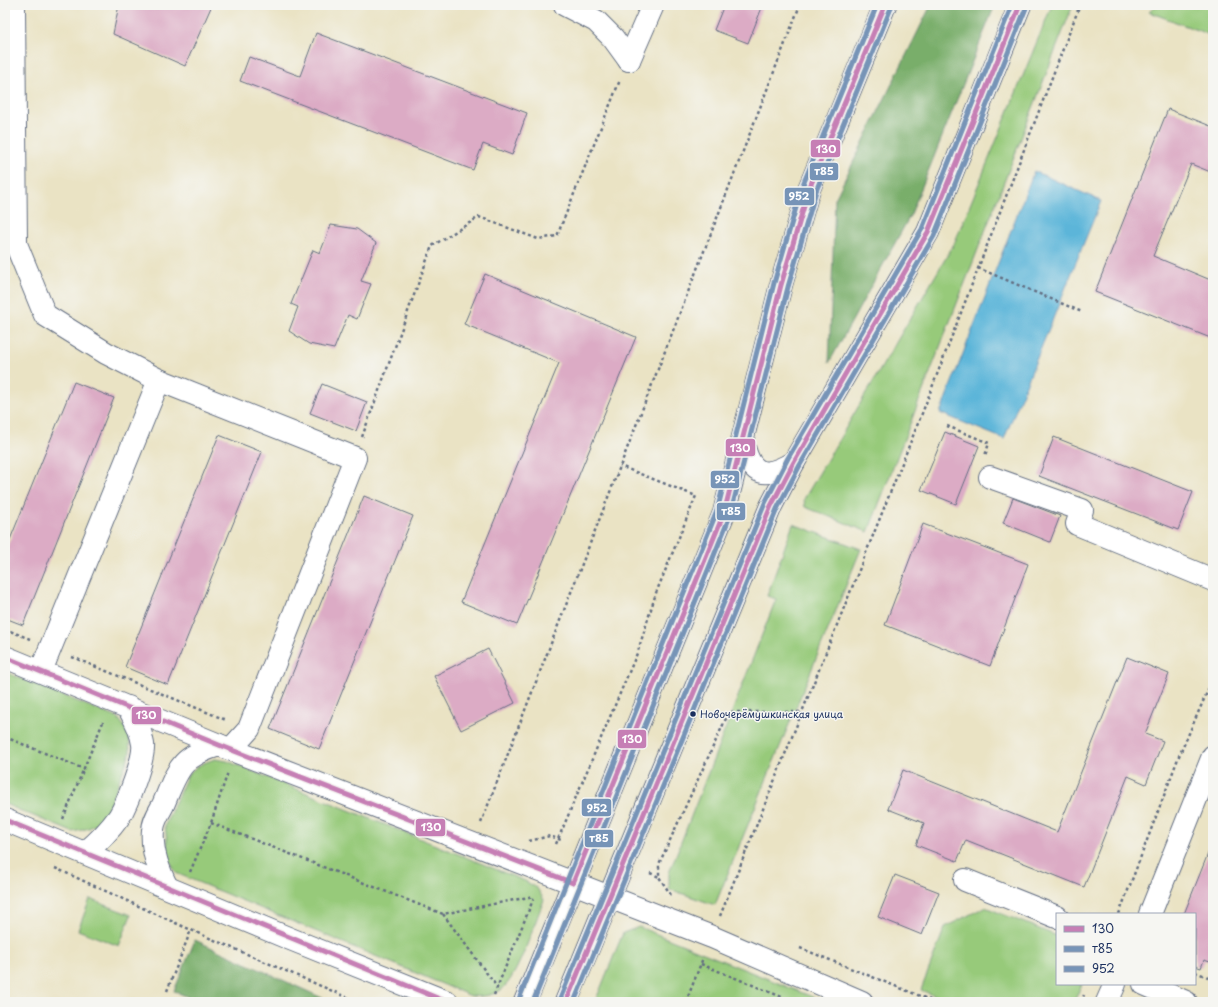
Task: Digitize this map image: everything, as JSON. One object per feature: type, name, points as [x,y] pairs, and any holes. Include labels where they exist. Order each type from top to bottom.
[{"type":"main road","points":[[14,5],[16,244],[45,316],[106,353],[159,380],[355,458],[249,729],[226,754]]},
{"type":"main road","points":[[565,5],[600,13],[613,38],[629,60]]},
{"type":"main road","points":[[629,60],[652,5]]},
{"type":"main road","points":[[525,1002],[724,513],[743,443],[781,285],[808,189],[885,5]]},
{"type":"main road","points":[[566,1002],[608,897],[771,506],[794,462],[928,232],[1020,5]]},
{"type":"main road","points":[[41,672],[159,380]]},
{"type":"main road","points":[[743,443],[746,457],[755,468],[766,473],[779,471],[794,462]]},
{"type":"main road","points":[[990,476],[1082,510],[1077,524],[1213,580]]},
{"type":"main road","points":[[5,657],[128,707],[226,754],[573,883],[712,937],[862,1002]]},
{"type":"main road","points":[[86,853],[103,837],[120,815],[143,758],[143,744],[140,732],[128,707]]},
{"type":"main road","points":[[166,887],[155,859],[153,829],[176,772],[183,762],[200,752],[226,754]]},
{"type":"main road","points":[[1150,913],[1208,787],[1213,756]]},
{"type":"main road","points":[[5,820],[288,938],[447,1002]]},
{"type":"main road","points":[[965,880],[1056,917]]},
{"type":"main road","points":[[1107,1002],[1115,985]]},
{"type":"main road","points":[[1146,985],[1181,1001]]},
{"type":"path","points":[[480,825],[800,5]]},
{"type":"path","points":[[720,916],[918,423],[1080,5]]},
{"type":"path","points":[[355,458],[432,246],[479,217],[538,239],[558,236],[629,60]]},
{"type":"path","points":[[978,268],[1082,312]]},
{"type":"path","points":[[947,426],[989,442],[978,472],[990,476]]},
{"type":"path","points":[[556,844],[560,840],[638,651],[656,593],[696,496],[620,466]]},
{"type":"path","points":[[5,629],[249,729]]},
{"type":"path","points":[[1119,913],[1179,756],[1213,679]]},
{"type":"path","points":[[678,898],[670,895],[659,877],[659,864],[729,712],[801,712]]},
{"type":"path","points":[[62,822],[107,716]]},
{"type":"path","points":[[5,737],[84,769]]},
{"type":"path","points":[[189,874],[211,823],[226,754]]},
{"type":"path","points":[[211,823],[443,914],[497,987]]},
{"type":"path","points":[[522,843],[550,836],[560,840]]},
{"type":"path","points":[[52,866],[191,930],[358,1002]]},
{"type":"path","points":[[650,873],[659,877]]},
{"type":"path","points":[[494,995],[536,892]]},
{"type":"path","points":[[443,914],[534,896]]},
{"type":"path","points":[[713,913],[728,919]]},
{"type":"path","points":[[167,991],[191,930]]},
{"type":"path","points":[[794,946],[935,1002]]},
{"type":"path","points":[[686,1002],[706,952]]},
{"type":"path","points":[[701,964],[782,997],[784,1002]]},
{"type":"path","points":[[1196,972],[1213,979]]},
{"type":"green space","points":[[931,5],[995,5],[911,214],[829,363],[835,199]]},
{"type":"green space","points":[[1052,5],[1073,5],[868,532],[805,507],[804,499],[954,244]]},
{"type":"green space","points":[[1157,5],[1213,5],[1213,36],[1149,12]]},
{"type":"green space","points":[[793,524],[861,549],[715,905],[669,889],[669,873],[776,599],[767,596]]},
{"type":"green space","points":[[5,672],[118,718],[129,733],[130,753],[105,817],[94,826],[72,832],[5,804]]},
{"type":"green space","points":[[215,759],[227,761],[525,881],[537,888],[544,900],[520,962],[507,984],[494,994],[471,996],[176,873],[169,859],[165,825],[187,776],[200,765]]},
{"type":"green space","points":[[90,899],[131,915],[119,946],[78,930]]},
{"type":"green space","points":[[985,907],[1056,936],[1056,985],[1082,985],[1074,1002],[949,1002],[921,990],[945,927]]},
{"type":"green space","points":[[639,927],[825,1002],[595,1002],[623,933]]},
{"type":"green space","points":[[195,940],[331,1002],[200,1002],[174,991]]},
{"type":"water","points":[[1034,171],[1101,201],[1004,439],[940,413]]},
{"type":"building","points":[[119,5],[212,5],[185,66],[113,34]]},
{"type":"building","points":[[724,5],[763,5],[748,43],[714,30]]},
{"type":"building","points":[[316,33],[527,113],[512,155],[483,144],[473,170],[240,81],[249,57],[300,76]]},
{"type":"building","points":[[1168,109],[1213,127],[1213,173],[1191,164],[1153,256],[1213,281],[1213,339],[1095,292]]},
{"type":"building","points":[[331,225],[357,229],[376,243],[361,281],[371,284],[357,319],[348,315],[334,349],[309,344],[289,331],[298,307],[291,304],[313,250],[320,253]]},
{"type":"building","points":[[485,274],[636,337],[517,625],[461,602],[559,363],[464,324]]},
{"type":"building","points":[[74,382],[114,398],[23,625],[5,618],[5,552]]},
{"type":"building","points":[[322,384],[367,402],[356,431],[310,413]]},
{"type":"building","points":[[945,432],[979,446],[956,504],[921,490]]},
{"type":"building","points":[[219,435],[262,452],[168,685],[125,667]]},
{"type":"building","points":[[1054,437],[1193,492],[1178,530],[1039,476]]},
{"type":"building","points":[[364,496],[413,516],[319,749],[270,729]]},
{"type":"building","points":[[1013,498],[1060,516],[1050,542],[1003,523]]},
{"type":"building","points":[[923,524],[1028,564],[990,666],[885,625]]},
{"type":"building","points":[[488,649],[515,703],[461,730],[434,676]]},
{"type":"building","points":[[1127,657],[1169,674],[1145,734],[1163,741],[1146,784],[1128,776],[1084,887],[966,840],[957,861],[916,845],[924,823],[888,809],[903,770],[1057,832]]},
{"type":"building","points":[[1213,841],[1213,963],[1204,960],[1201,968],[1196,966],[1196,913],[1184,913]]},
{"type":"building","points":[[895,875],[939,892],[922,935],[878,917]]},
{"type":"transit line","name":"952","points":[[519,999],[717,511],[774,283],[802,187],[877,5]]},
{"type":"transit line","name":"130","points":[[573,883],[724,513],[781,285],[809,189],[885,5]]},
{"type":"transit line","name":"952","points":[[560,999],[765,503],[788,458],[922,229],[1012,5]]},
{"type":"transit line","name":"130","points":[[566,1002],[771,506],[794,462],[928,232],[1020,5]]},
{"type":"transit line","name":"т85","points":[[533,1002],[730,516],[788,287],[816,191],[891,8]]},
{"type":"transit line","name":"т85","points":[[574,1002],[777,509],[800,465],[934,236],[1026,8]]},
{"type":"transit line","name":"130","points":[[5,657],[219,745],[573,883]]},
{"type":"transit line","name":"130","points":[[5,820],[447,1002]]},
{"type":"place","name":"Новочерёмушкинская улица","points":[[693,714]]}]
